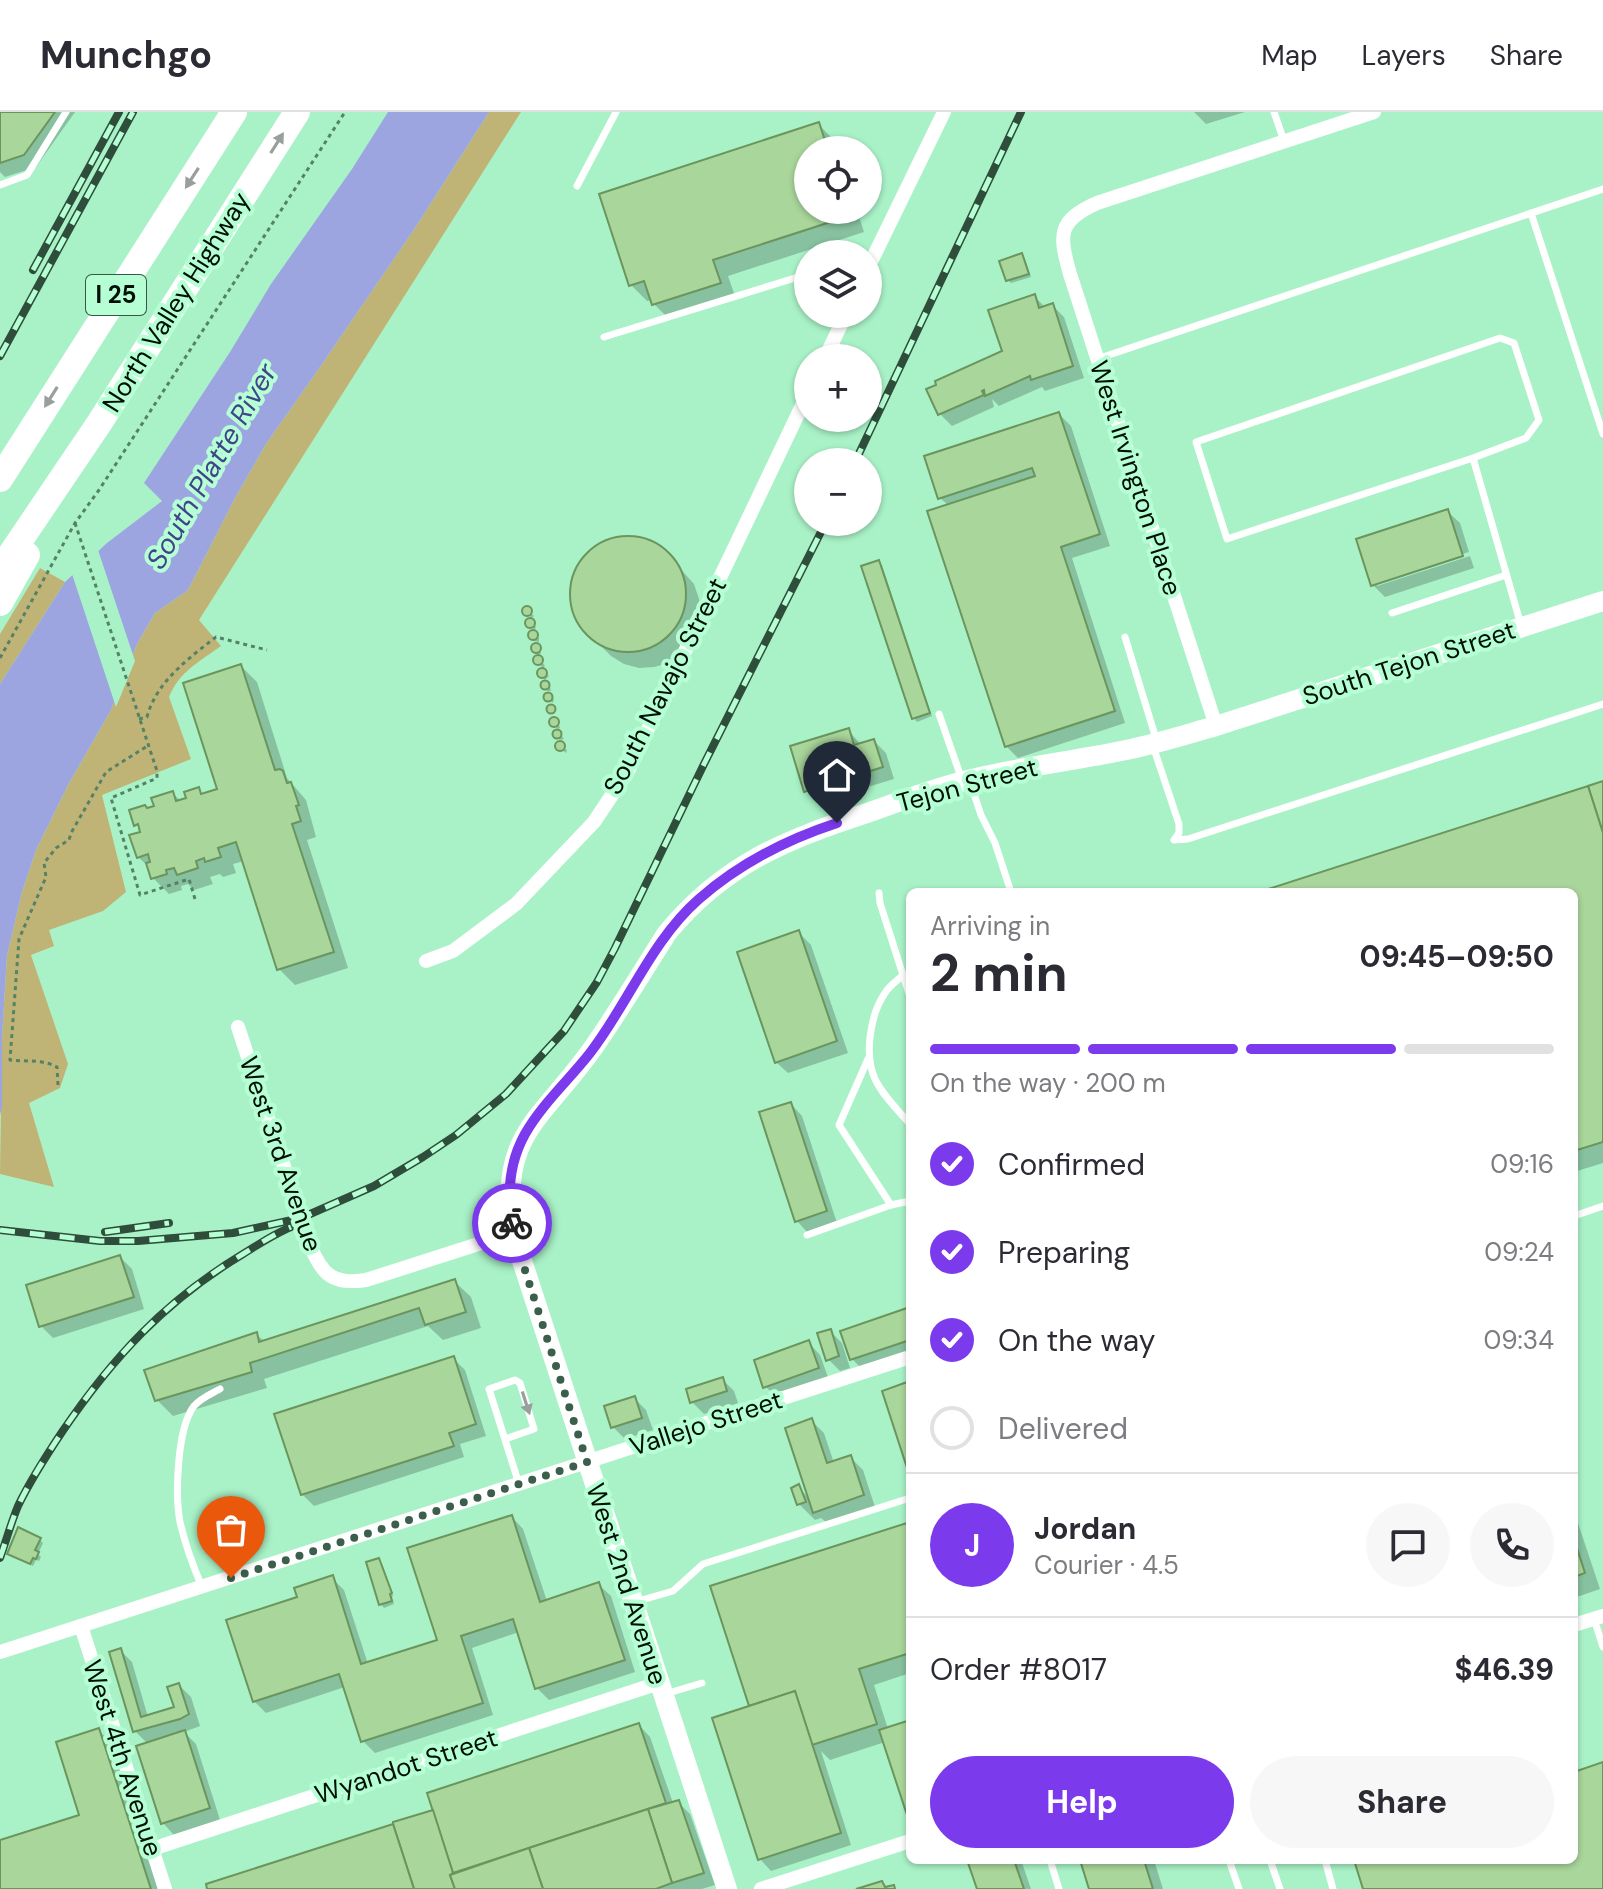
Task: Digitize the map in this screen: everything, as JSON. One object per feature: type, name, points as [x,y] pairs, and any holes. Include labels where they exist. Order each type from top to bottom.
[{"type":"highway","name":"North Valley Highway","points":[[0,479],[234,112]]},
{"type":"highway","name":"North Valley Highway","points":[[0,570],[100,422],[297,112]]},
{"type":"highway","points":[[0,603],[100,422]]},
{"type":"street","points":[[879,240],[944,112]]},
{"type":"street","points":[[1284,141],[1374,112]]},
{"type":"street","name":"West Irvington Place","points":[[1216,726],[1066,259],[1064,228],[1077,213],[1097,203],[1284,141]]},
{"type":"street","name":"South Navajo Street","points":[[426,961],[453,951],[516,904],[594,822],[628,771],[794,422]]},
{"type":"street","name":"South Tejon Street","points":[[1216,726],[1603,601]]},
{"type":"street","name":"Tejon Street","points":[[513,1233],[510,1186],[525,1134],[590,1052],[667,933],[688,909],[729,875],[765,852],[809,832],[966,780],[1155,744],[1216,726]]},
{"type":"street","name":"West 3rd Avenue","points":[[238,1027],[316,1261],[332,1277],[341,1281],[366,1280],[513,1233]]},
{"type":"street","name":"West 2nd Avenue","points":[[513,1233],[727,1889]]},
{"type":"street","name":"Vallejo Street","points":[[0,1652],[906,1358]]},
{"type":"street","points":[[1578,1624],[1598,1617]]},
{"type":"street","name":"West 4th Avenue","points":[[81,1626],[165,1889]]},
{"type":"street","name":"Wyandot Street","points":[[152,1849],[661,1689]]},
{"type":"street","points":[[761,1889],[906,1842]]},
{"type":"lane","points":[[0,185],[27,175],[66,112]]},
{"type":"lane","points":[[577,186],[616,112]]},
{"type":"lane","points":[[1274,112],[1284,141]]},
{"type":"lane","points":[[1097,359],[1603,189]]},
{"type":"lane","points":[[1531,213],[1603,434]]},
{"type":"lane","points":[[604,337],[794,278]]},
{"type":"lane","points":[[1500,338],[1514,343],[1539,420],[1526,438],[1473,458],[1227,539],[1196,442],[1500,338]]},
{"type":"lane","points":[[1473,458],[1521,627]]},
{"type":"lane","points":[[1392,613],[1506,575]]},
{"type":"lane","points":[[1125,637],[1179,824],[1179,833],[1174,840],[1188,839],[1603,704]]},
{"type":"lane","points":[[939,714],[995,843],[1010,888]]},
{"type":"lane","points":[[879,893],[906,984]]},
{"type":"lane","points":[[891,1205],[839,1125],[868,1059],[870,1034],[877,1009],[885,993],[903,975]]},
{"type":"lane","points":[[868,1059],[875,1079],[906,1119]]},
{"type":"lane","points":[[807,1235],[906,1202]]},
{"type":"lane","points":[[1578,1215],[1603,1206]]},
{"type":"lane","points":[[505,1439],[534,1429],[520,1383],[515,1380],[489,1389],[519,1484]]},
{"type":"lane","points":[[202,1587],[180,1522],[180,1450],[184,1427],[196,1404],[220,1389]]},
{"type":"lane","points":[[633,1602],[673,1591],[703,1564],[906,1499]]},
{"type":"lane","points":[[1598,1617],[1603,1647]]},
{"type":"lane","points":[[661,1689],[702,1683]]},
{"type":"lane","points":[[1051,1864],[1059,1889]]},
{"type":"lane","points":[[1230,1864],[1239,1889]]},
{"type":"lane","points":[[1271,1864],[1280,1889]]},
{"type":"lane","points":[[1326,1864],[1333,1889]]},
{"type":"path","points":[[0,658],[75,523],[345,112]]},
{"type":"path","points":[[75,523],[157,771],[157,778],[111,798],[140,895],[189,879],[195,899]]},
{"type":"path","points":[[139,719],[147,717],[164,684],[216,637],[267,650]]},
{"type":"path","points":[[58,1085],[57,1067],[52,1064],[36,1060],[10,1060],[19,939],[46,877],[44,863],[56,848],[69,840],[106,772],[149,745]]},
{"type":"shaded area","points":[[489,112],[521,112],[199,620],[221,646],[184,674],[169,697],[191,759],[102,795],[126,892],[103,911],[49,930],[54,946],[31,955],[68,1064],[60,1088],[29,1103],[54,1187],[0,1174],[7,955],[36,850],[68,785],[111,710],[137,644],[155,613],[188,590],[266,444],[415,228]]},
{"type":"shaded area","points":[[40,568],[65,582],[0,684],[0,634]]},
{"type":"water","name":"South Platte River","points":[[388,112],[489,112],[415,228],[266,444],[188,590],[155,613],[137,644],[111,710],[68,785],[36,850],[7,955],[0,1115],[0,684],[65,582],[107,543],[162,501],[144,483],[271,284]]},
{"type":"pier","points":[[97,547],[135,661],[116,707],[71,571]]},
{"type":"building","points":[[0,112],[55,112],[24,155],[0,163]]},
{"type":"building","points":[[819,122],[824,136],[794,136],[794,224],[824,224],[713,260],[721,283],[652,305],[644,281],[629,286],[599,194]]},
{"type":"building","points":[[1022,253],[1029,274],[1006,281],[999,261]]},
{"type":"building","points":[[1035,294],[1039,308],[1053,303],[1073,366],[1031,380],[1030,376],[985,396],[984,390],[984,395],[938,415],[926,389],[936,385],[935,381],[1002,351],[988,310]]},
{"type":"building","points":[[1059,412],[1100,534],[1061,547],[1115,711],[1005,747],[927,511],[1035,476],[1032,468],[938,499],[924,456]]},
{"type":"building","points":[[1448,509],[1463,556],[1371,586],[1356,539]]},
{"type":"building","points":[[628,536],[650,540],[669,553],[682,572],[686,594],[682,616],[669,635],[650,648],[628,652],[606,648],[587,635],[574,616],[570,594],[574,572],[587,553],[606,540]]},
{"type":"building","points":[[879,560],[930,713],[912,719],[861,566]]},
{"type":"building","points":[[527,606],[532,611],[527,616],[522,611]]},
{"type":"building","points":[[530,618],[535,623],[530,628],[525,623]]},
{"type":"building","points":[[533,630],[538,635],[533,640],[528,635]]},
{"type":"building","points":[[536,643],[541,648],[536,653],[531,648]]},
{"type":"building","points":[[538,655],[543,660],[538,665],[533,660]]},
{"type":"building","points":[[241,664],[275,770],[283,771],[287,783],[291,782],[299,805],[296,806],[301,821],[292,824],[334,952],[277,970],[236,842],[218,848],[221,857],[205,862],[204,858],[196,861],[198,868],[177,875],[174,868],[151,879],[146,863],[150,862],[148,854],[137,858],[129,835],[140,832],[138,824],[134,826],[129,810],[145,805],[147,808],[154,806],[151,798],[173,791],[176,801],[186,798],[184,792],[199,787],[201,794],[217,789],[183,683]]},
{"type":"building","points":[[542,668],[547,673],[542,678],[537,673]]},
{"type":"building","points":[[545,680],[550,685],[545,690],[540,685]]},
{"type":"building","points":[[548,692],[553,697],[548,702],[543,697]]},
{"type":"building","points":[[551,704],[556,709],[551,714],[546,709]]},
{"type":"building","points":[[554,717],[559,722],[554,727],[549,722]]},
{"type":"building","points":[[849,728],[854,745],[874,739],[883,767],[804,792],[790,746]]},
{"type":"building","points":[[557,729],[562,734],[557,739],[552,734]]},
{"type":"building","points":[[560,741],[565,746],[560,751],[555,746]]},
{"type":"building","points":[[1603,781],[1603,833],[1588,786]]},
{"type":"building","points":[[1588,786],[1603,833],[1603,1142],[1578,1150],[1578,888],[1271,888]]},
{"type":"building","points":[[799,930],[837,1041],[775,1063],[737,952]]},
{"type":"building","points":[[791,1102],[827,1211],[795,1222],[759,1112]]},
{"type":"building","points":[[120,1255],[134,1297],[39,1327],[26,1285]]},
{"type":"building","points":[[455,1279],[466,1312],[425,1325],[419,1308],[250,1363],[252,1372],[155,1401],[144,1370],[257,1332],[259,1342]]},
{"type":"building","points":[[906,1308],[906,1341],[850,1360],[840,1331]]},
{"type":"building","points":[[831,1329],[839,1356],[826,1361],[817,1333]]},
{"type":"building","points":[[809,1340],[819,1368],[763,1388],[754,1360]]},
{"type":"building","points":[[454,1356],[476,1424],[449,1433],[454,1446],[301,1495],[274,1414]]},
{"type":"building","points":[[723,1377],[727,1391],[690,1403],[686,1389]]},
{"type":"building","points":[[906,1382],[906,1465],[882,1391]]},
{"type":"building","points":[[635,1396],[642,1418],[611,1428],[604,1406]]},
{"type":"building","points":[[812,1418],[827,1463],[851,1455],[864,1495],[813,1513],[785,1428]]},
{"type":"building","points":[[799,1484],[806,1502],[797,1505],[791,1488]]},
{"type":"building","points":[[512,1515],[540,1602],[599,1582],[625,1660],[535,1689],[513,1619],[461,1636],[483,1703],[361,1742],[339,1674],[253,1702],[226,1620],[297,1597],[294,1588],[333,1575],[361,1664],[437,1640],[407,1548]]},
{"type":"building","points":[[906,1523],[906,1654],[859,1669],[877,1724],[812,1745],[795,1691],[749,1706],[710,1586]]},
{"type":"building","points":[[18,1527],[41,1538],[35,1550],[39,1552],[30,1564],[7,1554]]},
{"type":"building","points":[[1578,1551],[1585,1573],[1578,1576]]},
{"type":"building","points":[[379,1558],[392,1601],[379,1605],[366,1562]]},
{"type":"building","points":[[121,1648],[141,1717],[174,1707],[167,1687],[179,1683],[189,1714],[133,1732],[109,1652]]},
{"type":"building","points":[[795,1691],[841,1833],[758,1860],[712,1718]]},
{"type":"building","points":[[906,1721],[906,1812],[879,1730]]},
{"type":"building","points":[[639,1723],[666,1803],[453,1873],[427,1793]]},
{"type":"building","points":[[99,1728],[151,1889],[0,1889],[0,1840],[79,1815],[56,1742]]},
{"type":"building","points":[[185,1730],[210,1808],[161,1824],[136,1746]]},
{"type":"building","points":[[1603,1762],[1603,1889],[1363,1889],[1355,1864],[1578,1864],[1578,1771]]},
{"type":"building","points":[[679,1800],[704,1873],[672,1883],[648,1809]]},
{"type":"building","points":[[648,1809],[672,1883],[656,1889],[543,1889],[529,1848]]},
{"type":"building","points":[[433,1810],[455,1889],[414,1889],[393,1824]]},
{"type":"building","points":[[393,1824],[414,1889],[207,1889],[206,1884]]},
{"type":"building","points":[[529,1848],[543,1889],[455,1889],[450,1875]]},
{"type":"building","points":[[968,1864],[1015,1864],[1024,1889],[977,1889]]},
{"type":"building","points":[[1081,1864],[1145,1864],[1153,1889],[1089,1889]]},
{"type":"building","points":[[882,1881],[885,1887],[894,1885],[895,1889],[856,1889]]},
{"type":"railway","points":[[33,270],[119,112]]},
{"type":"railway","points":[[0,356],[133,112]]},
{"type":"railway","points":[[862,448],[1021,112]]},
{"type":"railway","points":[[0,1230],[100,1241],[138,1241],[233,1233],[301,1218],[374,1186],[423,1157],[456,1135],[506,1094],[564,1031],[597,982],[819,536]]},
{"type":"railway","points":[[105,1232],[169,1223]]},
{"type":"railway","points":[[0,1558],[18,1506],[38,1469],[81,1405],[121,1355],[189,1291],[291,1227]]},
{"type":"way so far","points":[[231,1578],[587,1462],[512,1223]]},
{"type":"route","points":[[512,1223],[510,1186],[525,1134],[608,1027],[667,933],[696,901],[749,862],[788,841],[837,823]]}]
